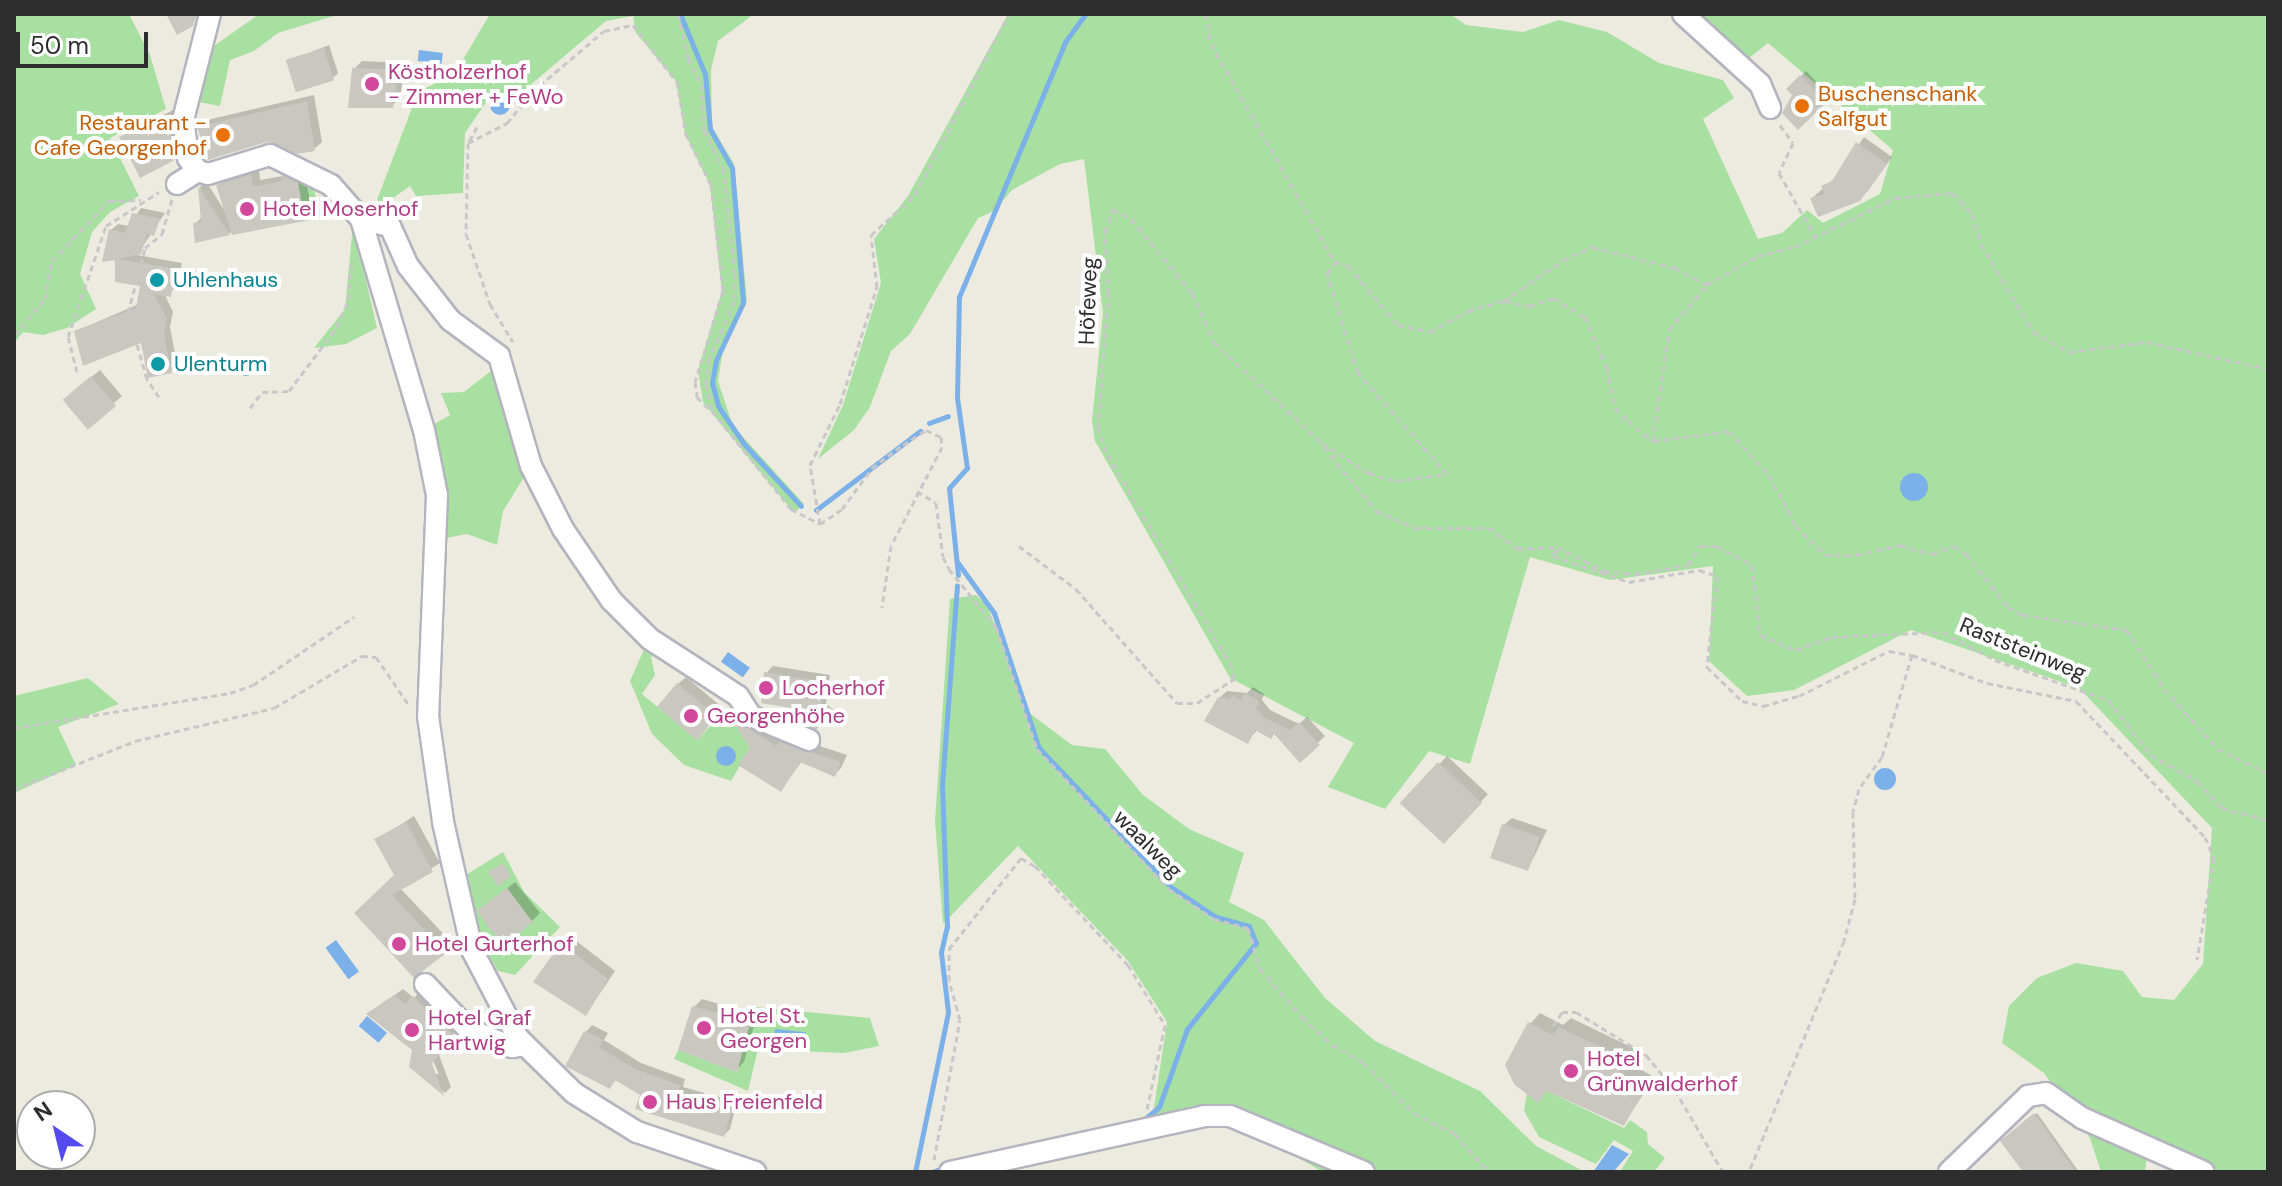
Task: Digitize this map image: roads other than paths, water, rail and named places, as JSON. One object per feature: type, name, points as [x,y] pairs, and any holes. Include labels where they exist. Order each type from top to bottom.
[{"type":"street","points":[[210,14],[183,120],[188,158],[198,171],[208,174],[270,155],[331,185],[361,219],[424,430],[437,495],[428,716],[461,910],[489,985],[524,1045],[574,1093],[611,1118],[669,1145],[755,1172]]},
{"type":"street","points":[[1683,14],[1760,84],[1770,108]]},
{"type":"street","points":[[177,184],[198,171]]},
{"type":"street","points":[[361,219],[384,221],[408,266],[450,320],[499,356],[531,466],[563,529],[611,600],[650,639],[738,696],[751,716],[809,740]]},
{"type":"street","points":[[425,984],[468,1029],[512,1047],[524,1045]]},
{"type":"street","points":[[1949,1172],[2037,1094],[2082,1118],[2204,1172]]},
{"type":"street","points":[[944,1163],[1204,1116],[1230,1116],[1364,1172]]},
{"type":"water","points":[[419,50],[443,53],[441,64],[418,61]]},
{"type":"water","points":[[500,95],[507,98],[510,105],[507,112],[500,115],[493,112],[490,105],[493,98]]},
{"type":"water","points":[[246,358],[255,367],[246,376],[237,367]]},
{"type":"water","points":[[1914,473],[1924,477],[1928,487],[1924,497],[1914,501],[1904,497],[1900,487],[1904,477]]},
{"type":"water","points":[[728,652],[750,668],[743,678],[721,662]]},
{"type":"water","points":[[726,746],[733,749],[736,756],[733,763],[726,766],[719,763],[716,756],[719,749]]},
{"type":"water","points":[[1885,768],[1893,771],[1896,779],[1893,787],[1885,790],[1877,787],[1874,779],[1877,771]]},
{"type":"water","points":[[336,940],[359,972],[348,979],[325,948]]},
{"type":"water","points":[[367,1016],[387,1033],[379,1043],[359,1026]]},
{"type":"water","points":[[775,1029],[806,1032],[804,1048],[773,1045]]},
{"type":"water","points":[[1612,1145],[1629,1154],[1613,1172],[1593,1172]]},
{"type":"waterway","points":[[680,14],[705,74],[710,129],[732,168],[743,303],[716,360],[712,383],[718,406],[744,444],[801,506]]},
{"type":"waterway","points":[[958,575],[949,488],[967,468],[957,398],[959,297],[1065,42],[1085,14]]},
{"type":"waterway","points":[[929,423],[948,416]]},
{"type":"waterway","points":[[816,510],[920,431]]},
{"type":"waterway","points":[[958,563],[994,613],[1039,748],[1171,887],[1216,917],[1249,926],[1256,943],[1187,1029],[1159,1107],[1141,1122]]},
{"type":"waterway","points":[[915,1172],[948,1012],[941,952],[947,927],[942,785],[957,586]]},
{"type":"waterway","points":[[932,1172],[945,1167]]},
{"type":"place","name":"Köstholzerhof - Zimmer + FeWo","points":[[372,84]]},
{"type":"place","name":"Buschenschank Salfgut","points":[[1802,106]]},
{"type":"place","name":"Restaurant - Cafe Georgenhof","points":[[223,135]]},
{"type":"place","name":"Hotel Moserhof","points":[[247,209]]},
{"type":"place","name":"Uhlenhaus","points":[[157,280]]},
{"type":"place","name":"Ulenturm","points":[[158,364]]},
{"type":"place","name":"Locherhof","points":[[766,688]]},
{"type":"place","name":"Georgenhöhe","points":[[691,716]]},
{"type":"place","name":"Hotel Gurterhof","points":[[399,944]]},
{"type":"place","name":"Hotel St. Georgen","points":[[704,1028]]},
{"type":"place","name":"Hotel Graf Hartwig","points":[[412,1030]]},
{"type":"place","name":"Hotel Grünwalderhof","points":[[1571,1071]]},
{"type":"place","name":"Haus Freienfeld","points":[[650,1102]]}]
